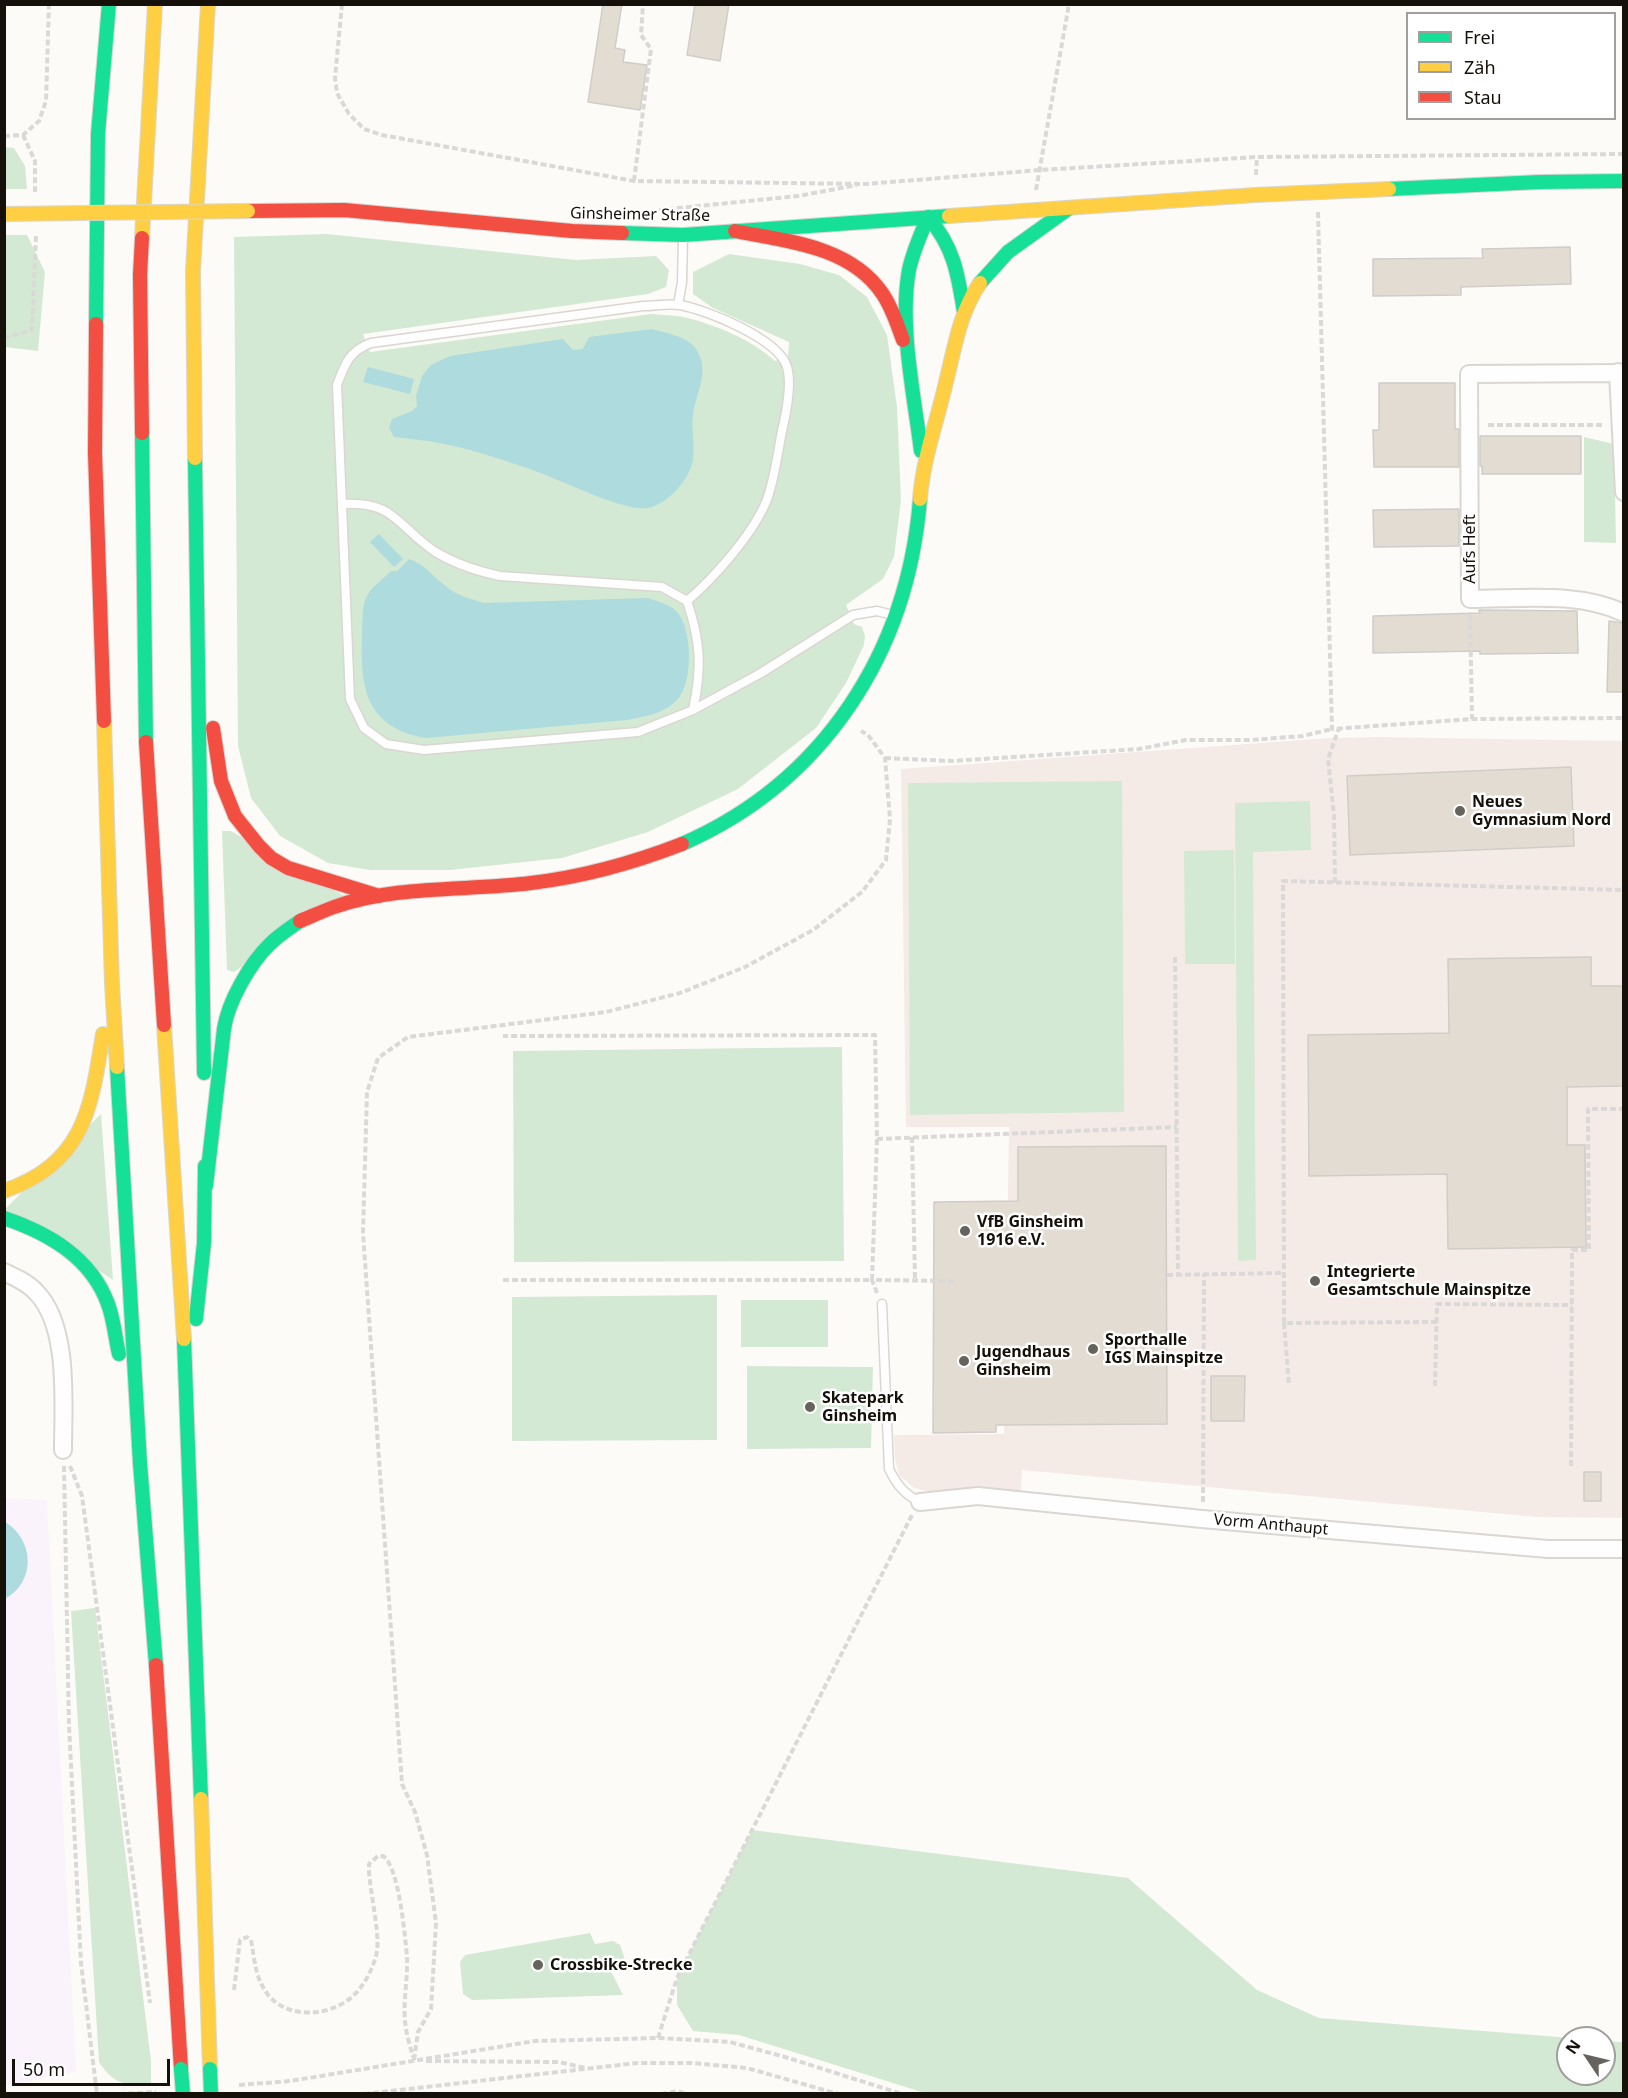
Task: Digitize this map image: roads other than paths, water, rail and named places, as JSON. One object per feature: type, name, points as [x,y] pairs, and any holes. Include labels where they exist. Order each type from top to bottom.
[{"type":"main road","points":[[109,4],[98,134],[95,453],[112,984],[140,1463],[157,1678],[183,2094]]},
{"type":"main road","points":[[156,4],[140,275],[145,727],[187,1393],[211,2094]]},
{"type":"main road","points":[[206,1186],[196,625],[193,271],[208,4]]},
{"type":"main road","points":[[92,47],[98,134]]},
{"type":"main road","name":"Ginsheimer Straße","points":[[4,214],[355,211],[572,231],[683,236],[1255,195],[1540,182],[1623,181]]},
{"type":"main road","points":[[187,1393],[199,1299],[206,1186],[226,1017],[250,967],[266,947],[287,928],[310,914],[336,906],[379,896],[482,889],[589,873],[687,843],[765,797],[800,766],[832,733],[857,698],[880,656],[897,616],[918,525],[924,466],[964,312],[982,282],[1010,249],[1068,209]]},
{"type":"main road","points":[[924,466],[908,353],[908,278],[915,250],[928,218],[942,231],[954,257],[964,312]]},
{"type":"main road","points":[[735,231],[827,251],[856,266],[880,290],[895,316],[908,353]]},
{"type":"main road","points":[[196,625],[221,781],[235,816],[271,858],[288,868],[379,896]]},
{"type":"main road","points":[[4,1191],[32,1180],[54,1163],[74,1142],[90,1106],[112,984]]},
{"type":"main road","points":[[4,1218],[27,1225],[62,1244],[91,1271],[108,1301],[140,1463]]},
{"type":"street","name":"Aufs Heft","points":[[1621,373],[1469,374],[1470,600],[1581,599],[1608,605],[1623,612]]},
{"type":"street","points":[[1621,373],[1620,424],[1623,492]]},
{"type":"street","points":[[4,1272],[16,1277],[37,1292],[52,1317],[59,1339],[63,1376],[63,1450]]},
{"type":"street","name":"Vorm Anthaupt","points":[[920,1502],[978,1496],[1202,1519],[1548,1549],[1623,1549]]},
{"type":"lane","points":[[678,305],[682,282],[683,236]]},
{"type":"lane","points":[[687,601],[706,584],[743,540],[766,501],[788,406],[787,368],[777,350],[744,330],[710,314],[678,305],[643,306],[371,342],[358,348],[346,362],[337,385],[350,699],[364,728],[386,744],[424,750],[638,732],[693,710],[761,673],[853,615],[877,611],[897,616]]},
{"type":"lane","points":[[342,504],[362,503],[386,510],[435,551],[478,572],[500,576],[662,587],[687,601],[699,645],[700,681],[693,710]]},
{"type":"lane","points":[[882,1304],[889,1469],[897,1485],[920,1502]]},
{"type":"water","points":[[652,329],[687,341],[696,349],[702,366],[701,382],[693,415],[691,468],[676,490],[656,506],[637,508],[623,505],[539,472],[484,454],[434,442],[394,437],[389,428],[392,419],[412,411],[417,406],[416,396],[422,376],[431,365],[450,356],[563,339],[573,350],[583,349],[589,337]]},
{"type":"water","points":[[368,367],[414,379],[410,394],[363,382]]},
{"type":"water","points":[[379,534],[403,559],[394,567],[370,542]]},
{"type":"water","points":[[409,559],[425,568],[452,591],[484,603],[648,598],[666,604],[680,616],[689,646],[688,671],[682,692],[672,705],[659,712],[626,720],[426,738],[406,733],[390,725],[371,703],[363,672],[362,635],[363,608],[368,594],[391,571],[397,571]]},
{"type":"water","points":[[4,1521],[21,1538],[28,1560],[23,1582],[5,1599]]},
{"type":"place","name":"Neues Gymnasium Nord","points":[[1460,811]]},
{"type":"place","name":"VfB Ginsheim 1916 e.V.","points":[[965,1231]]},
{"type":"place","name":"Integrierte Gesamtschule Mainspitze","points":[[1315,1281]]},
{"type":"place","name":"Sporthalle IGS Mainspitze","points":[[1093,1349]]},
{"type":"place","name":"Jugendhaus Ginsheim","points":[[964,1361]]},
{"type":"place","name":"Skatepark Ginsheim","points":[[810,1407]]},
{"type":"place","name":"Crossbike-Strecke","points":[[538,1965]]}]
